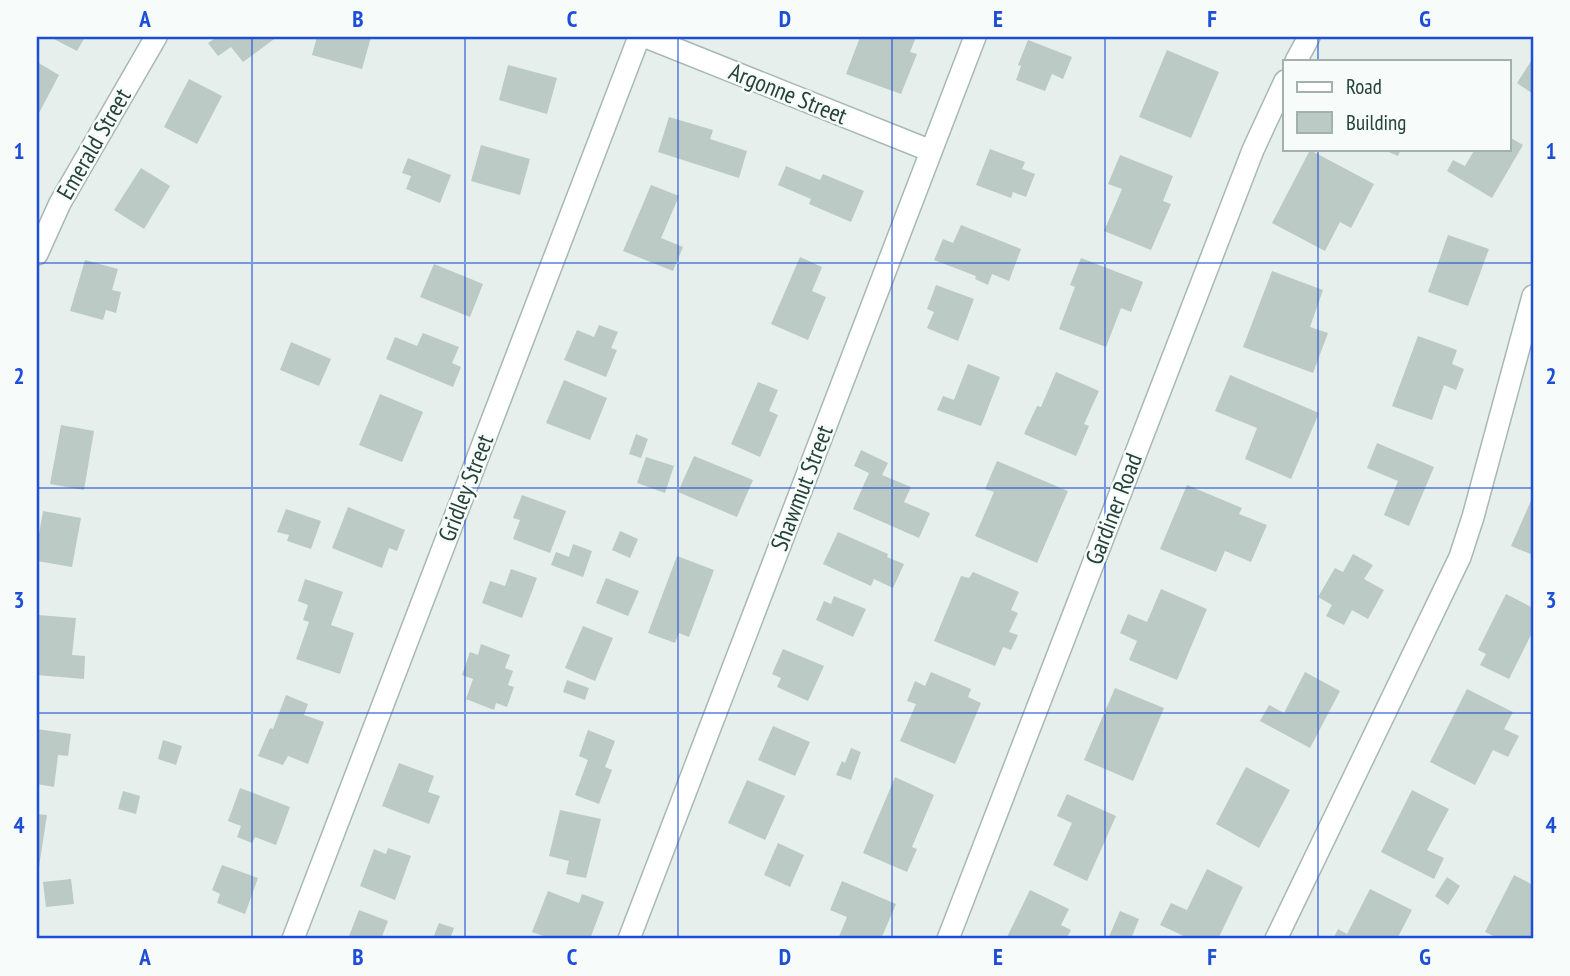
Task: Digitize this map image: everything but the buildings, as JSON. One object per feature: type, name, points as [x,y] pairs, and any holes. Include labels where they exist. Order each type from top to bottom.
[{"type":"street","name":"Emerald Street","points":[[37,254],[60,203],[156,37]]},
{"type":"street","name":"Gridley Street","points":[[293,939],[639,37]]},
{"type":"street","name":"Argonne Street","points":[[646,37],[931,151]]},
{"type":"street","name":"Shawmut Street","points":[[629,939],[975,37]]},
{"type":"street","points":[[1297,60],[1309,37]]},
{"type":"street","name":"Gardiner Road","points":[[948,939],[1253,150],[1283,85]]},
{"type":"street","points":[[1276,939],[1460,557],[1533,296]]}]
